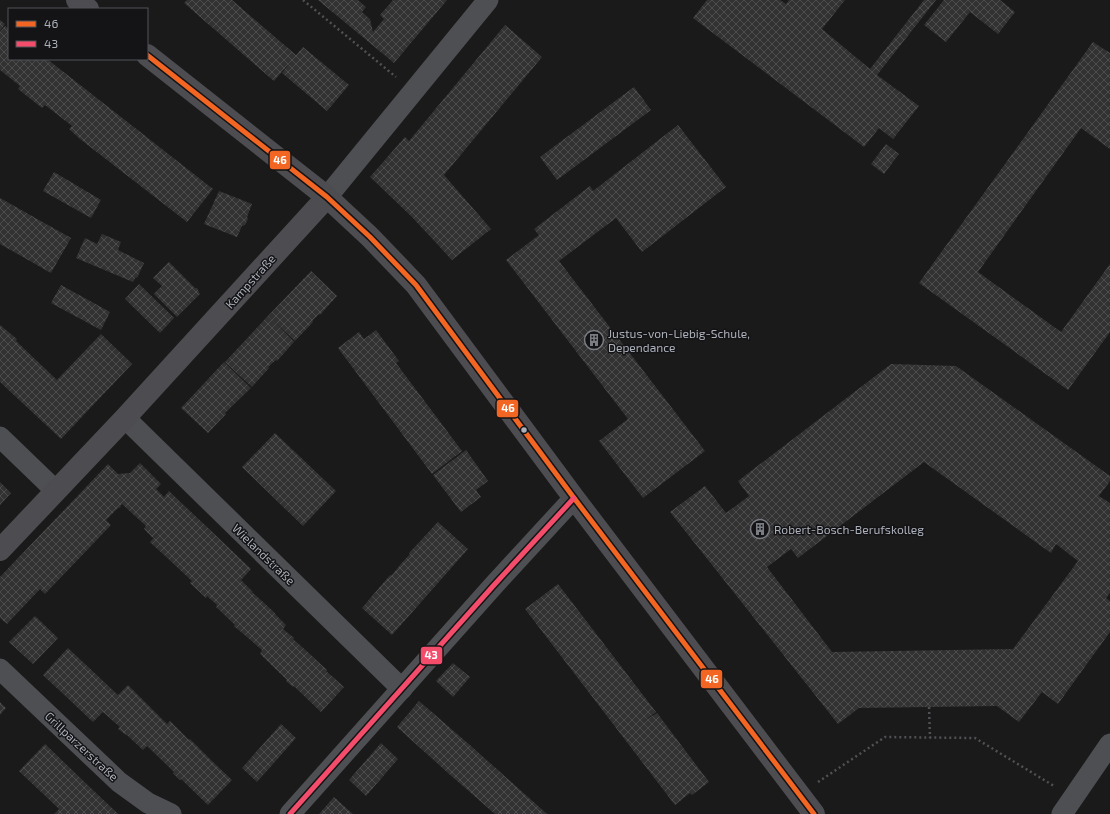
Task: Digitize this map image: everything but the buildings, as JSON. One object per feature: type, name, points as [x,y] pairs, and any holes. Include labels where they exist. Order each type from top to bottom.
[{"type":"street","points":[[77,0],[87,8]]},
{"type":"street","name":"Kampstraße","points":[[0,550],[125,418],[327,197],[488,0]]},
{"type":"street","points":[[148,56],[327,197],[370,237],[416,285],[574,498],[814,814]]},
{"type":"street","name":"Wielandstraße","points":[[125,418],[402,689]]},
{"type":"street","points":[[0,437],[56,491]]},
{"type":"street","points":[[290,814],[494,585],[574,498]]},
{"type":"street","name":"Grillparzerstraße","points":[[0,669],[119,782],[148,803],[171,814]]},
{"type":"street","points":[[1067,806],[1110,744]]},
{"type":"path","points":[[303,0],[413,92]]},
{"type":"path","points":[[929,707],[930,738]]},
{"type":"path","points":[[800,795],[885,738],[974,738],[1067,806]]},
{"type":"transit line","name":"46","points":[[148,56],[327,197],[370,237],[416,285],[574,498],[814,814]]},
{"type":"transit line","name":"43","points":[[290,814],[494,585],[574,498]]},
{"type":"place","name":"Justus-von-Liebig-Schule, Dependance","points":[[594,340]]},
{"type":"place","name":"Robert-Bosch-Berufskolleg","points":[[760,529]]}]
